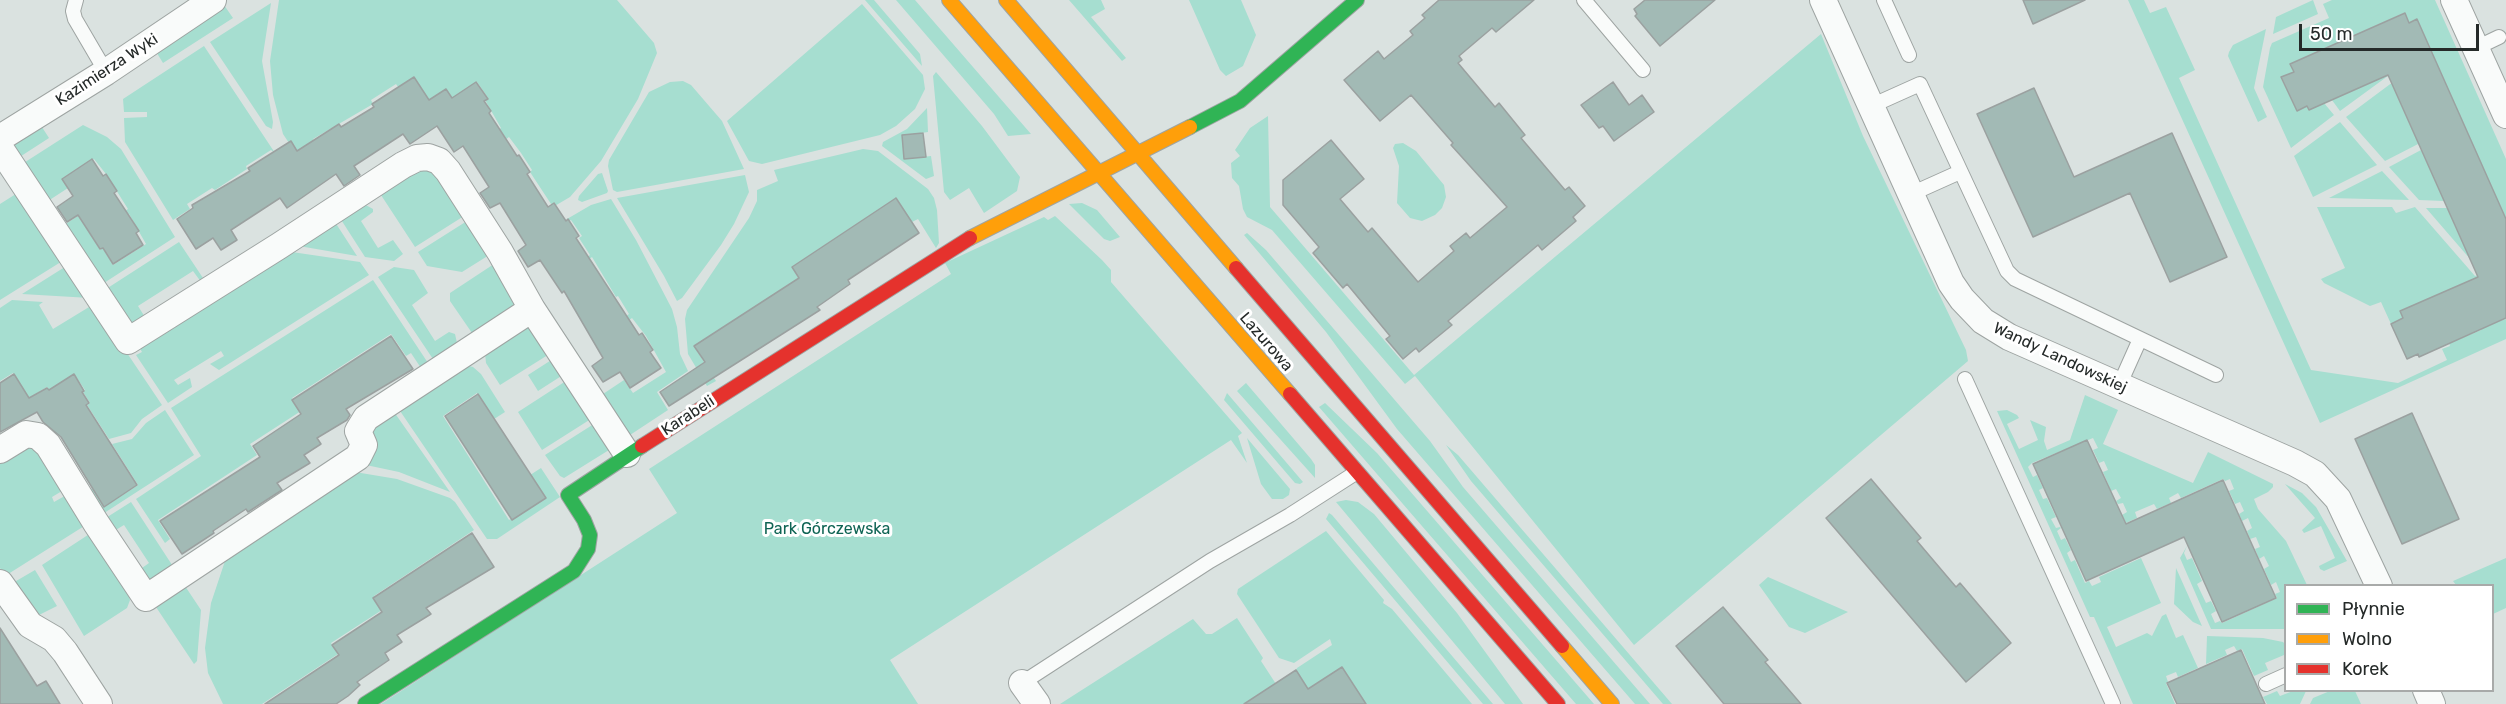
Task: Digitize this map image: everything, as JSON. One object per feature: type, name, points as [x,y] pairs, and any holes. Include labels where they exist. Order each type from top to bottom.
[{"type":"main road","name":"Lazurowa","points":[[949,0],[1558,704]]},
{"type":"main road","name":"Lazurowa","points":[[1006,0],[1612,704]]},
{"type":"main road","name":"Karabeli","points":[[365,704],[574,571],[588,549],[590,534],[568,495],[627,454],[974,236],[1240,101],[1357,0]]},
{"type":"street","name":"Kazimierza Wyki","points":[[0,138],[106,72],[182,8],[213,0]]},
{"type":"street","name":"Wandy Landowskiej","points":[[1823,0],[1951,283],[1962,299],[1983,321],[2029,347],[2295,463],[2315,474],[2338,499],[2379,584]]},
{"type":"street","points":[[2454,0],[2487,43],[2499,81],[2506,116]]},
{"type":"street","points":[[0,148],[128,341],[402,165],[417,158],[428,157],[439,161],[448,171],[500,252],[532,309],[627,454]]},
{"type":"street","points":[[0,450],[26,434],[38,436],[48,445],[146,598],[358,457],[364,446],[358,431],[366,418],[532,309]]},
{"type":"street","points":[[0,583],[30,625],[54,639],[65,652],[99,704]]},
{"type":"street","points":[[1023,683],[1037,704]]},
{"type":"lane","points":[[76,0],[74,3],[75,19],[106,72]]},
{"type":"lane","points":[[1584,0],[1643,70]]},
{"type":"lane","points":[[1884,0],[1909,55]]},
{"type":"lane","points":[[1871,106],[1920,84],[2007,271],[2015,279],[2216,375]]},
{"type":"lane","points":[[1911,194],[1960,172]]},
{"type":"lane","points":[[2120,386],[2140,339]]},
{"type":"lane","points":[[1965,379],[2114,704]]},
{"type":"lane","points":[[1023,683],[1209,561],[1290,515],[1357,472]]},
{"type":"lane","points":[[2266,684],[2284,676]]},
{"type":"green space","points":[[279,0],[617,0],[654,43],[657,53],[638,99],[601,161],[570,197],[553,207],[530,172],[532,170],[521,153],[509,137],[505,140],[498,130],[501,128],[485,100],[488,98],[477,82],[458,95],[460,99],[429,101],[399,88],[396,84],[371,100],[373,104],[313,139],[315,143],[297,155],[283,134],[273,95],[270,61]]},
{"type":"green space","points":[[865,0],[874,0],[920,54],[922,66]]},
{"type":"green space","points":[[896,0],[915,0],[1031,134],[1008,136],[994,114]]},
{"type":"green space","points":[[1069,0],[1101,0],[1105,9],[1091,17],[1126,58],[1122,61]]},
{"type":"green space","points":[[1189,0],[1241,0],[1256,35],[1243,66],[1226,76],[1220,70]]},
{"type":"green space","points":[[2128,0],[2144,0],[2150,13],[2166,7],[2195,70],[2179,78],[2311,370],[2398,383],[2447,360],[2442,349],[2450,346],[2448,340],[2457,340],[2481,330],[2497,313],[2500,321],[2506,319],[2506,339],[2320,423]]},
{"type":"green space","points":[[2313,0],[2318,14],[2273,34],[2276,17]]},
{"type":"green space","points":[[2332,0],[2435,0],[2506,159],[2506,219],[2417,19],[2409,23],[2404,13],[2291,64],[2294,72],[2281,78],[2297,111],[2307,106],[2309,110],[2324,103],[2334,115],[2291,148],[2263,87],[2270,48],[2272,43],[2329,18],[2323,4]]},
{"type":"green space","points":[[271,3],[262,61],[273,122],[272,129],[266,126],[210,42]]},
{"type":"green space","points":[[862,4],[923,75],[925,89],[915,109],[896,126],[880,135],[762,164],[749,161],[727,121]]},
{"type":"green space","points":[[224,5],[233,18],[163,63],[155,50]]},
{"type":"green space","points":[[2266,29],[2254,88],[2267,117],[2258,122],[2228,56],[2233,45]]},
{"type":"green space","points":[[1821,34],[1863,136],[1966,350],[1968,361],[1634,645],[1415,376],[1405,384],[1272,230],[1247,217],[1243,209],[1239,186],[1232,178],[1231,163],[1240,156],[1235,150],[1250,128],[1268,116],[1270,207],[1414,375]]},
{"type":"green space","points":[[204,46],[275,153],[271,150],[215,190],[212,188],[187,204],[190,209],[173,220],[125,142],[124,118],[147,117],[147,112],[124,112],[123,99]]},
{"type":"green space","points":[[936,72],[982,126],[1020,177],[1017,191],[984,213],[969,188],[950,200],[944,192],[933,76]]},
{"type":"green space","points":[[2392,73],[2340,111],[2329,96]]},
{"type":"green space","points":[[2397,79],[2401,104],[2411,127],[2422,142],[2385,161],[2346,117]]},
{"type":"green space","points":[[683,81],[691,85],[722,121],[744,169],[617,192],[613,190],[609,160],[649,92],[670,82]]},
{"type":"green space","points":[[927,108],[928,132],[902,136],[904,159],[931,156],[934,176],[926,179],[882,146],[883,142],[907,129]]},
{"type":"green space","points":[[2340,122],[2377,165],[2313,197],[2294,156]]},
{"type":"green space","points":[[40,124],[49,138],[15,160],[13,145],[15,142]]},
{"type":"green space","points":[[83,125],[107,137],[121,149],[175,237],[104,283],[60,228],[79,215],[100,250],[103,248],[113,265],[146,244],[129,214],[124,217],[122,213],[128,209],[106,174],[94,159],[62,179],[68,188],[48,201],[19,166]]},
{"type":"green space","points":[[1403,143],[1416,151],[1444,185],[1446,197],[1442,208],[1435,215],[1422,221],[1410,218],[1397,203],[1399,166],[1393,148],[1395,144]]},
{"type":"green space","points":[[863,149],[878,151],[928,189],[934,198],[937,210],[939,243],[936,248],[918,219],[912,222],[897,200],[792,267],[799,279],[694,346],[716,381],[707,386],[688,354],[685,319],[687,310],[749,218],[757,201],[757,190],[778,181],[774,170]]},
{"type":"green space","points":[[2421,150],[2444,201],[2419,200],[2389,167]]},
{"type":"green space","points":[[416,167],[434,172],[464,216],[415,247],[381,195],[382,191]]},
{"type":"green space","points":[[2382,171],[2409,200],[2329,198]]},
{"type":"green space","points":[[602,173],[607,193],[582,202],[578,200],[598,174]]},
{"type":"green space","points":[[745,175],[749,192],[734,224],[682,298],[677,301],[617,198]]},
{"type":"green space","points":[[19,192],[64,260],[0,300],[0,204]]},
{"type":"green space","points":[[611,199],[636,240],[672,309],[680,354],[688,371],[657,392],[668,410],[630,435],[619,427],[600,396],[624,380],[633,393],[666,372],[646,336],[632,318],[628,321],[625,317],[629,314],[592,257],[588,260],[586,258],[590,255],[579,238],[582,236],[571,220],[567,219],[591,205]]},
{"type":"green space","points":[[362,203],[373,209],[373,212],[361,221],[378,248],[393,240],[403,254],[394,261],[365,257],[338,215]]},
{"type":"green space","points":[[1082,203],[1097,210],[1120,237],[1110,241],[1104,239],[1069,204]]},
{"type":"green space","points":[[2317,207],[2392,207],[2396,213],[2415,207],[2475,276],[2481,274],[2485,282],[2391,324],[2381,302],[2370,306],[2324,283],[2321,279],[2345,268]]},
{"type":"green space","points":[[2426,208],[2452,208],[2454,224],[2477,267]]},
{"type":"green space","name":"Park Górczewska","points":[[1055,216],[1111,270],[1111,282],[1242,433],[1238,436],[1247,463],[1231,440],[890,660],[918,704],[381,704],[677,513],[649,469],[951,274],[945,263],[1044,217],[1048,220]]},
{"type":"green space","points":[[333,219],[357,256],[293,245]]},
{"type":"green space","points":[[467,221],[488,254],[486,257],[462,272],[427,266],[418,252]]},
{"type":"green space","points":[[1247,233],[1266,250],[1430,441],[1463,487],[1650,704],[1635,704],[1397,429],[1326,332],[1244,235]]},
{"type":"green space","points":[[179,242],[207,284],[204,286],[193,271],[138,306],[148,322],[132,324],[103,291]]},
{"type":"green space","points":[[285,251],[360,262],[369,275],[219,370],[210,364],[224,356],[221,351],[174,380],[178,385],[190,378],[192,387],[168,403],[136,355],[142,352],[138,345]]},
{"type":"green space","points":[[494,264],[517,305],[472,333],[450,301],[450,293]]},
{"type":"green space","points":[[68,265],[90,298],[22,294]]},
{"type":"green space","points":[[394,267],[414,270],[428,293],[412,305],[435,341],[449,332],[455,334],[457,343],[437,365],[378,277]]},
{"type":"green space","points":[[373,280],[432,369],[425,374],[411,353],[406,356],[391,334],[292,398],[301,411],[250,444],[257,455],[158,520],[170,539],[165,543],[136,499],[201,456],[171,408]]},
{"type":"green space","points":[[12,300],[43,302],[39,305],[53,329],[94,304],[162,405],[142,419],[131,433],[109,439],[87,405],[90,403],[83,392],[85,390],[74,374],[54,387],[52,395],[47,387],[29,398],[13,373],[0,381],[0,308]]},
{"type":"green space","points":[[529,326],[551,353],[500,385],[486,363],[485,353]]},
{"type":"green space","points":[[556,357],[566,373],[538,391],[528,375]]},
{"type":"green space","points":[[465,365],[473,367],[481,374],[505,412],[491,421],[477,393],[443,416],[509,520],[544,498],[527,477],[541,468],[560,497],[497,539],[487,539],[396,405]]},
{"type":"green space","points":[[569,379],[594,417],[542,450],[518,412]]},
{"type":"green space","points":[[1246,383],[1311,459],[1315,465],[1315,478],[1237,391]]},
{"type":"green space","points":[[1227,393],[1303,482],[1295,483],[1224,400]]},
{"type":"green space","points":[[2085,395],[2118,410],[2103,444],[2193,483],[2208,452],[2273,484],[2268,492],[2254,499],[2258,509],[2286,541],[2307,584],[2284,584],[2284,629],[2211,629],[2180,558],[2187,546],[2184,553],[2187,560],[2192,558],[2202,581],[2197,584],[2206,603],[2211,601],[2216,611],[2211,614],[2215,623],[2220,621],[2222,623],[2277,598],[2275,594],[2280,592],[2276,582],[2271,585],[2264,569],[2269,566],[2264,556],[2259,559],[2255,549],[2260,547],[2256,537],[2250,539],[2247,531],[2252,528],[2248,518],[2242,521],[2239,514],[2244,511],[2240,502],[2235,504],[2229,491],[2234,489],[2230,479],[2225,481],[2223,479],[2181,498],[2178,493],[2169,498],[2171,503],[2157,509],[2154,504],[2135,512],[2137,518],[2126,523],[2122,515],[2127,512],[2123,503],[2118,504],[2116,501],[2121,498],[2116,489],[2111,491],[2103,472],[2108,470],[2104,461],[2099,463],[2093,450],[2098,448],[2093,438],[2032,463],[2028,467],[2033,477],[2037,475],[2043,488],[2039,490],[2043,499],[2047,498],[2056,517],[2051,519],[2056,528],[2061,528],[2057,531],[2061,540],[2065,538],[2071,550],[2067,553],[2071,562],[2075,560],[2085,583],[2089,581],[2092,586],[2101,582],[2099,577],[2141,558],[2161,603],[2107,627],[2116,647],[2147,633],[2152,636],[2162,616],[2166,614],[2176,638],[2183,635],[2198,668],[2178,677],[2176,672],[2166,676],[2168,682],[2166,683],[2175,704],[2133,704],[2094,617],[2090,617],[1997,411],[2007,410],[2019,418],[2007,424],[2019,449],[2038,440],[2030,420],[2046,427],[2044,441],[2047,450],[2070,440]]},
{"type":"green space","points":[[1325,403],[1377,453],[1594,704],[1576,704],[1319,407]]},
{"type":"green space","points":[[392,409],[450,492],[399,472],[366,465],[365,433]]},
{"type":"green space","points":[[165,410],[194,455],[98,517],[83,494],[94,487],[104,507],[138,485],[112,444],[132,439],[146,423]]},
{"type":"green space","points":[[597,422],[609,450],[564,478],[560,476],[545,455]]},
{"type":"green space","points":[[1247,438],[1290,489],[1289,495],[1283,499],[1272,499],[1261,484]]},
{"type":"green space","points":[[32,443],[67,488],[52,497],[54,502],[70,493],[89,523],[5,576],[0,568],[0,456]]},
{"type":"green space","points":[[1446,445],[1458,455],[1672,704],[1663,704],[1471,481]]},
{"type":"green space","points":[[349,471],[397,479],[450,498],[474,530],[374,596],[382,610],[331,643],[338,654],[262,704],[223,704],[208,673],[205,648],[211,603],[229,549]]},
{"type":"green space","points":[[2285,484],[2302,493],[2316,507],[2347,561],[2324,571],[2320,569],[2319,566],[2335,558],[2321,526],[2304,533],[2302,530],[2315,518]]},
{"type":"green space","points":[[1346,500],[1358,502],[1374,514],[1457,613],[1523,704],[1505,704],[1336,502]]},
{"type":"green space","points":[[131,502],[176,571],[152,583],[135,573],[149,563],[124,525],[109,534],[101,521]]},
{"type":"green space","points":[[1329,513],[1493,704],[1483,704],[1326,519]]},
{"type":"green space","points":[[94,531],[102,551],[101,555],[108,560],[130,600],[127,608],[84,636],[42,565]]},
{"type":"green space","points":[[1326,531],[1384,600],[1383,603],[1392,609],[1472,704],[1366,704],[1342,667],[1308,689],[1296,670],[1332,645],[1330,639],[1294,663],[1279,658],[1237,594],[1238,589]]},
{"type":"green space","points":[[2506,558],[2506,608],[2494,614],[2494,584],[2455,584],[2453,581]]},
{"type":"green space","points":[[2176,568],[2202,626],[2193,622],[2174,604]]},
{"type":"green space","points":[[35,570],[57,606],[37,616],[11,584]]},
{"type":"green space","points":[[1768,577],[1848,612],[1805,633],[1789,627],[1759,585]]},
{"type":"green space","points":[[181,580],[201,610],[197,661],[194,664],[152,601]]},
{"type":"green space","points":[[1237,618],[1263,658],[1261,661],[1276,684],[1244,704],[1060,704],[1193,619],[1206,634],[1212,634]]},
{"type":"green space","points":[[2207,636],[2263,638],[2284,643],[2284,655],[2265,663],[2268,670],[2254,676],[2242,649],[2237,651],[2234,646],[2225,650],[2227,655],[2206,664]]},
{"type":"green space","points":[[2277,691],[2280,696],[2290,692],[2306,692],[2300,704],[2267,704],[2263,697]]},
{"type":"green space","points":[[2328,692],[2355,692],[2361,704],[2310,704],[2313,698]]},
{"type":"building","points":[[1439,0],[1534,0],[1496,32],[1492,28],[1459,56],[1462,60],[1458,63],[1495,107],[1499,103],[1525,135],[1521,138],[1565,190],[1569,187],[1585,206],[1573,217],[1576,221],[1542,250],[1538,245],[1448,321],[1452,325],[1419,352],[1416,348],[1403,359],[1386,339],[1390,336],[1347,284],[1343,288],[1313,253],[1319,247],[1283,205],[1283,180],[1331,140],[1364,179],[1340,199],[1368,232],[1372,228],[1418,282],[1454,251],[1450,246],[1466,233],[1470,238],[1507,207],[1451,145],[1453,143],[1411,95],[1380,121],[1344,80],[1378,51],[1384,59],[1413,35],[1410,31],[1425,18],[1422,15]]},
{"type":"building","points":[[1645,0],[1715,0],[1660,46],[1635,16],[1637,14],[1634,9]]},
{"type":"building","points":[[2023,0],[2085,0],[2033,24]]},
{"type":"building","points":[[2405,13],[2409,23],[2417,19],[2506,219],[2506,318],[2419,357],[2418,354],[2407,359],[2391,324],[2403,318],[2400,311],[2478,277],[2388,75],[2309,110],[2307,106],[2297,111],[2281,77],[2294,72],[2290,64]]},
{"type":"building","points":[[414,77],[429,100],[446,89],[452,98],[476,82],[488,99],[484,101],[491,111],[489,113],[530,172],[527,174],[548,207],[554,203],[566,221],[568,219],[579,236],[576,238],[639,335],[642,333],[653,350],[650,352],[661,368],[630,388],[620,372],[603,382],[592,366],[603,358],[564,291],[562,293],[540,260],[528,267],[518,251],[526,245],[500,203],[490,208],[480,193],[489,187],[463,146],[454,152],[437,126],[410,144],[403,134],[354,166],[360,175],[344,186],[336,174],[287,208],[280,198],[231,230],[237,240],[221,250],[213,238],[196,249],[177,219],[193,208],[192,205],[250,171],[248,168],[291,141],[297,151],[339,124],[341,127],[374,107],[372,104]]},
{"type":"building","points":[[1613,82],[1629,105],[1642,95],[1654,112],[1614,141],[1603,126],[1599,128],[1581,105]]},
{"type":"building","points":[[2034,88],[2074,177],[2172,133],[2227,257],[2170,282],[2130,193],[2033,237],[1977,114]]},
{"type":"building","points":[[923,133],[926,157],[904,159],[902,135]]},
{"type":"building","points":[[92,159],[117,191],[114,193],[139,231],[136,233],[143,245],[113,264],[103,248],[100,249],[78,215],[67,222],[57,207],[73,196],[62,179]]},
{"type":"building","points":[[896,198],[919,233],[848,280],[850,284],[817,307],[820,310],[669,406],[660,392],[705,362],[694,346],[799,278],[792,267]]},
{"type":"building","points":[[391,336],[413,369],[346,409],[350,415],[347,420],[317,438],[321,444],[304,455],[310,463],[277,483],[282,490],[248,512],[246,509],[182,554],[160,521],[260,457],[253,446],[301,414],[292,400]]},
{"type":"building","points":[[14,374],[29,398],[47,388],[49,390],[74,374],[89,403],[86,405],[137,485],[104,507],[61,437],[43,422],[37,412],[0,432],[0,383]]},
{"type":"building","points":[[478,394],[546,498],[512,520],[445,416]]},
{"type":"building","points":[[2412,413],[2459,519],[2402,544],[2355,439]]},
{"type":"building","points":[[2087,440],[2126,524],[2223,480],[2276,598],[2222,622],[2184,537],[2086,581],[2033,464]]},
{"type":"building","points":[[1871,479],[1921,538],[1917,541],[1956,587],[1960,583],[2011,643],[1966,682],[1826,518]]},
{"type":"building","points":[[472,533],[494,567],[426,608],[431,614],[397,635],[402,642],[385,653],[389,660],[357,682],[360,685],[348,696],[336,704],[265,704],[339,655],[332,645],[382,612],[373,598]]},
{"type":"building","points":[[1723,607],[1768,660],[1765,662],[1801,704],[1724,704],[1676,646]]},
{"type":"building","points":[[0,628],[37,686],[46,681],[60,704],[0,704]]},
{"type":"building","points":[[2241,650],[2265,704],[2177,704],[2167,683]]},
{"type":"building","points":[[1342,667],[1366,704],[1244,704],[1296,670],[1308,689]]},
{"type":"traffic: fast","points":[[1190,127],[1240,101],[1357,0]]},
{"type":"traffic: fast","points":[[365,704],[574,571],[588,549],[590,535],[584,520],[568,495],[642,446]]},
{"type":"traffic: slow","points":[[949,0],[1290,394]]},
{"type":"traffic: slow","points":[[1006,0],[1236,268]]},
{"type":"traffic: slow","points":[[970,238],[1190,127]]},
{"type":"traffic: slow","points":[[1562,646],[1612,704]]},
{"type":"traffic: jam","points":[[642,446],[970,238]]},
{"type":"traffic: jam","points":[[1236,268],[1562,646]]},
{"type":"traffic: jam","points":[[1290,394],[1558,704]]}]
